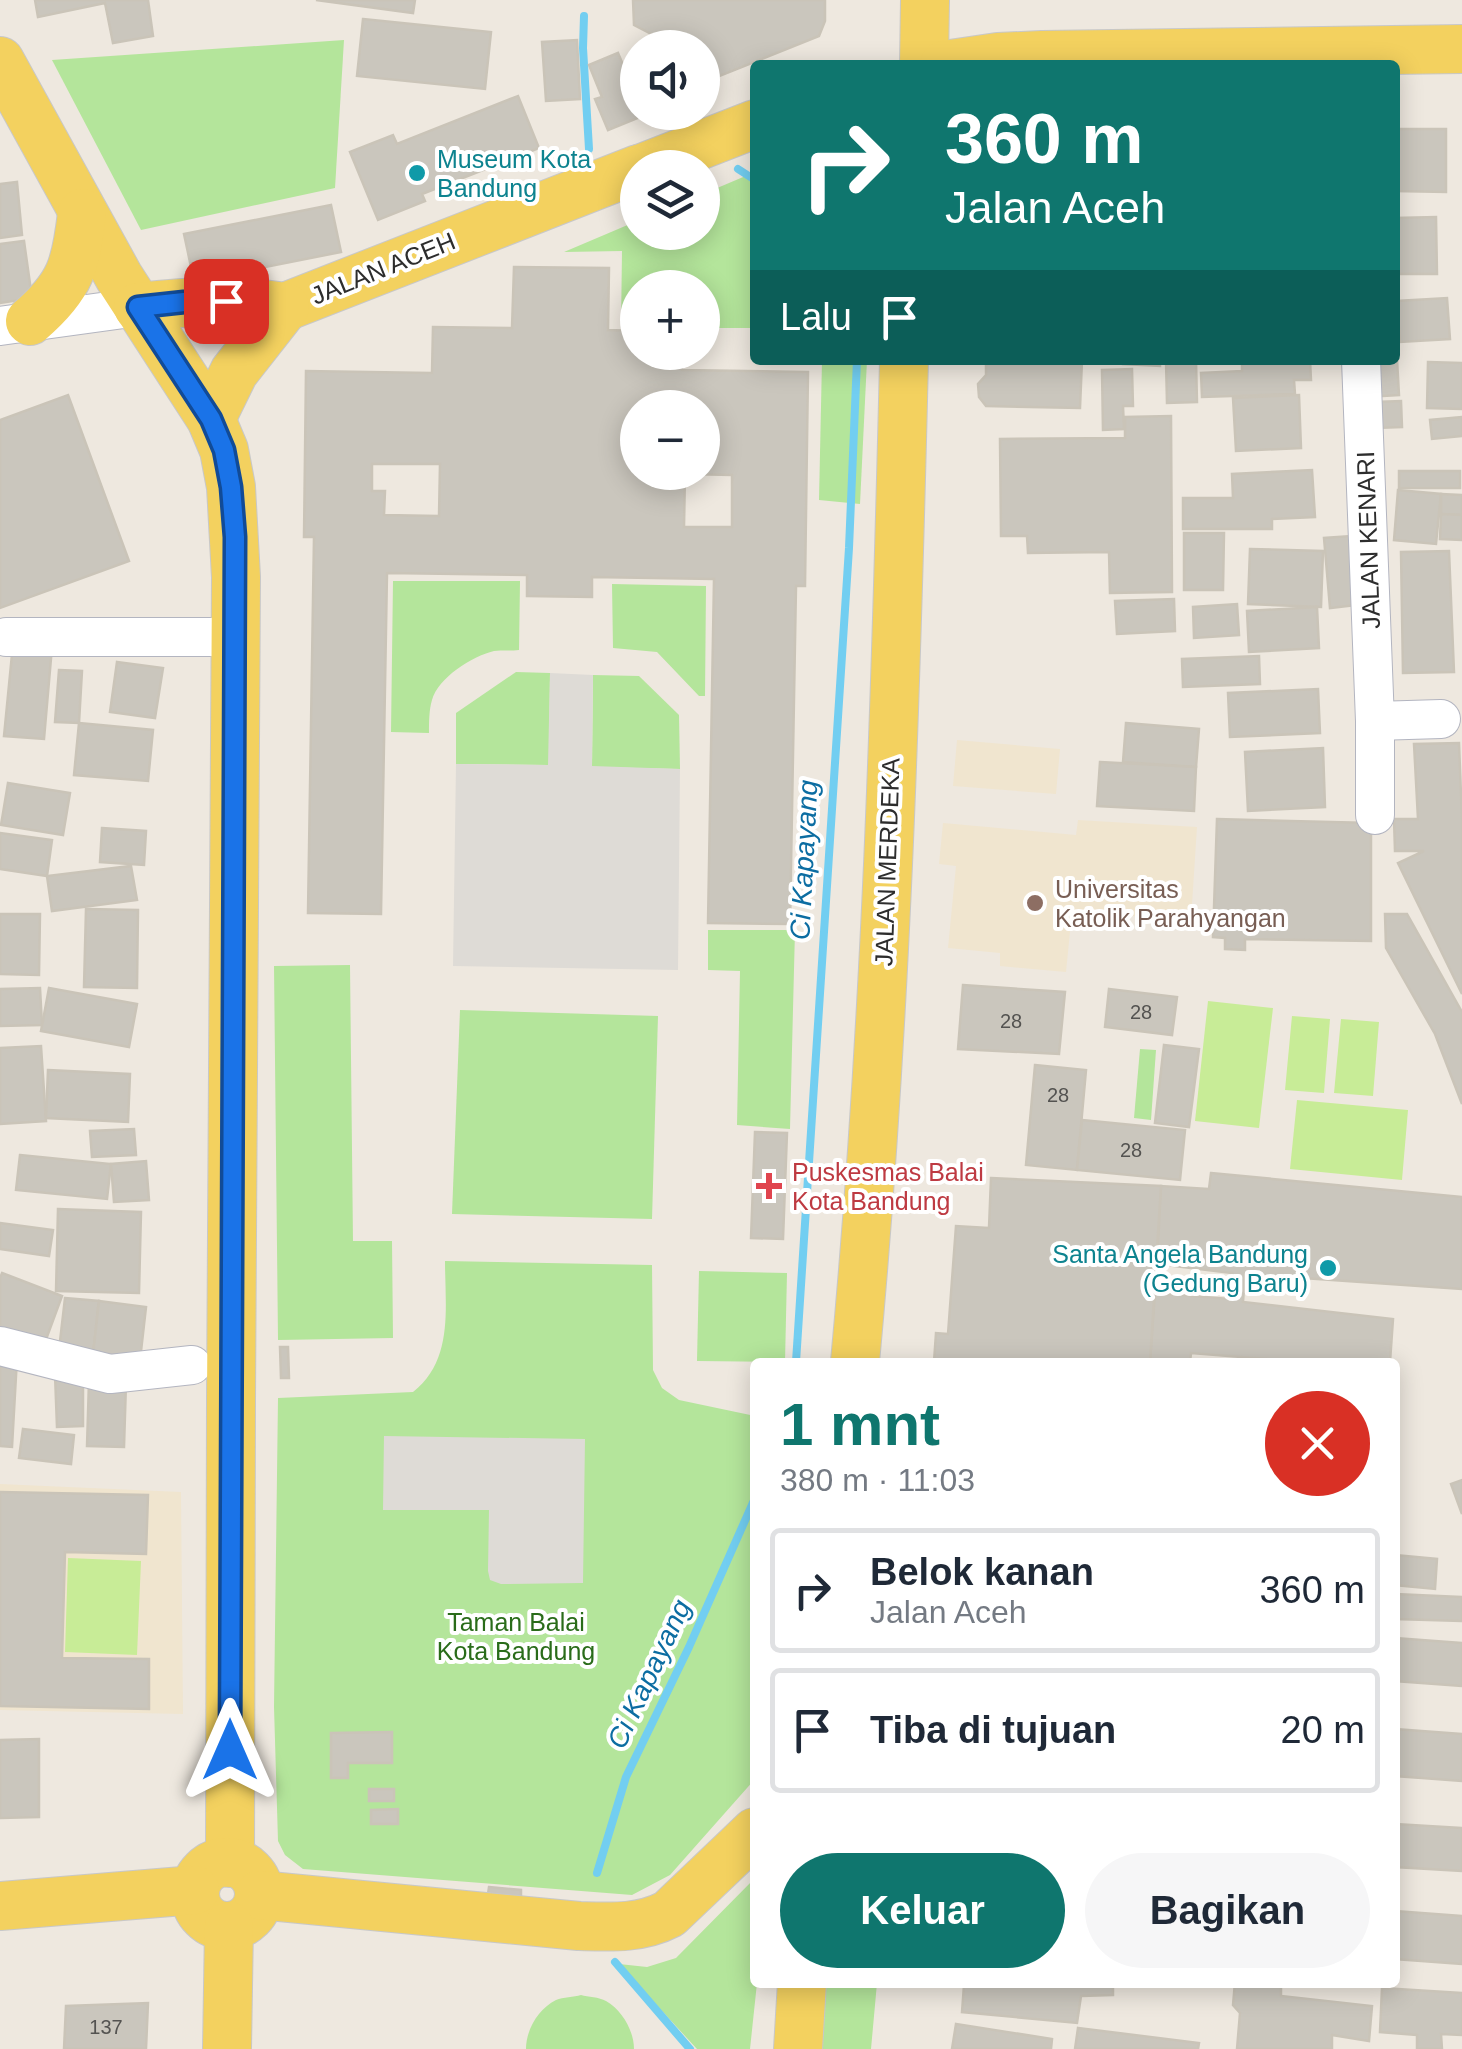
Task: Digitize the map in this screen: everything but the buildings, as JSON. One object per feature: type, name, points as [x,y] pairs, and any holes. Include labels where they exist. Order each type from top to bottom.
[{"type":"main road","points":[[896,0],[896,60]]},
{"type":"main road","points":[[924,60],[925,0]]},
{"type":"main road","points":[[982,60],[1012,56],[1354,58],[1462,49]]},
{"type":"main road","points":[[0,61],[82,213],[211,419],[224,450],[231,487],[236,577],[226,2049]]},
{"type":"main road","name":"JALAN ACEH","points":[[687,150],[750,126]]},
{"type":"main road","name":"JALAN ACEH","points":[[138,307],[234,301],[285,307],[620,176]]},
{"type":"main road","points":[[15,323],[46,307],[71,274],[82,213]]},
{"type":"main road","points":[[211,419],[234,372],[285,307]]},
{"type":"main road","name":"JALAN MERDEKA","points":[[855,1358],[882,988],[904,365]]},
{"type":"main road","points":[[0,1906],[228,1893],[622,1928],[669,1914],[750,1837]]},
{"type":"street","name":"JALAN ACEH","points":[[15,323],[138,307]]},
{"type":"street","name":"JALAN KENARI","points":[[1361,365],[1375,814]]},
{"type":"street","points":[[6,637],[235,637]]},
{"type":"street","points":[[1375,721],[1441,719]]},
{"type":"street","points":[[0,1346],[110,1374],[192,1365]]},
{"type":"shaded area","points":[[550,673],[593,675],[592,766],[680,769],[678,970],[453,966],[456,764],[548,765]]},
{"type":"shaded area","points":[[957,740],[1060,749],[1056,794],[953,786]]},
{"type":"shaded area","points":[[1078,820],[1197,827],[1191,920],[1072,912],[1066,972],[1000,966],[1000,953],[948,948],[956,866],[939,864],[943,823],[1076,835]]},
{"type":"shaded area","points":[[384,1436],[585,1439],[583,1583],[501,1584],[490,1580],[489,1510],[383,1510]]},
{"type":"shaded area","points":[[0,1484],[181,1492],[183,1714],[0,1710]]},
{"type":"green space","points":[[344,40],[335,188],[141,230],[52,60]]},
{"type":"green space","points":[[750,174],[750,328],[720,328],[720,270],[622,270],[622,251],[564,252],[620,228],[620,250],[720,250],[720,187]]},
{"type":"green space","points":[[822,365],[867,365],[860,504],[819,500]]},
{"type":"green space","points":[[393,581],[520,581],[519,650],[485,654],[448,676],[432,700],[429,733],[391,732]]},
{"type":"green space","points":[[612,584],[706,586],[705,696],[699,696],[657,652],[613,648]]},
{"type":"green space","points":[[516,672],[550,673],[549,765],[456,764],[456,713]]},
{"type":"green space","points":[[593,675],[639,676],[679,715],[680,769],[592,767]]},
{"type":"green space","points":[[708,930],[795,930],[790,1129],[737,1125],[740,971],[708,970]]},
{"type":"green space","points":[[350,965],[353,1241],[392,1241],[393,1338],[278,1340],[274,966]]},
{"type":"green space","points":[[1208,1001],[1273,1008],[1259,1128],[1195,1121]]},
{"type":"green space","points":[[460,1010],[658,1016],[652,1219],[452,1214]]},
{"type":"green space","points":[[1292,1016],[1330,1019],[1324,1093],[1285,1090]]},
{"type":"green space","points":[[1341,1019],[1379,1022],[1373,1096],[1334,1093]]},
{"type":"green space","points":[[1140,1049],[1156,1050],[1151,1120],[1134,1118]]},
{"type":"green space","points":[[1297,1100],[1408,1110],[1402,1180],[1290,1169]]},
{"type":"green space","name":"Taman Balai Kota Bandung","points":[[445,1261],[652,1265],[653,1370],[662,1388],[679,1400],[750,1415],[750,1785],[670,1875],[632,1895],[303,1869],[285,1855],[278,1841],[274,1707],[278,1398],[413,1392],[435,1364],[446,1314]]},
{"type":"green space","points":[[699,1271],[787,1273],[785,1358],[697,1361]]},
{"type":"green space","points":[[68,1558],[141,1561],[137,1655],[65,1652]]},
{"type":"green space","points":[[750,1883],[750,1988],[756,1988],[750,2049],[697,2049],[619,1964],[647,1967],[676,1958]]},
{"type":"green space","points":[[818,1988],[877,1988],[871,2049],[819,2049]]},
{"type":"green space","points":[[581,1995],[603,2000],[622,2015],[634,2049],[526,2049],[531,2028],[544,2009],[556,2000]]},
{"type":"waterway","name":"Ci Kapayang","points":[[584,16],[589,149]]},
{"type":"waterway","name":"Ci Kapayang","points":[[738,169],[750,177]]},
{"type":"waterway","name":"Ci Kapayang","points":[[796,1358],[849,548],[857,365]]},
{"type":"waterway","name":"Ci Kapayang","points":[[597,1873],[626,1777],[750,1509]]},
{"type":"waterway","name":"Ci Kapayang","points":[[615,1962],[690,2049]]},
{"type":"place","name":"Museum Kota Bandung","points":[[417,173]]},
{"type":"place","name":"Universitas Katolik Parahyangan","points":[[1035,903]]},
{"type":"place","name":"Puskesmas Balai Kota Bandung","points":[[769,1186]]},
{"type":"place","name":"Santa Angela Bandung (Gedung Baru)","points":[[1328,1268]]},
{"type":"route","points":[[226,301],[138,307],[211,419],[224,450],[235,537],[230,1750]]}]
